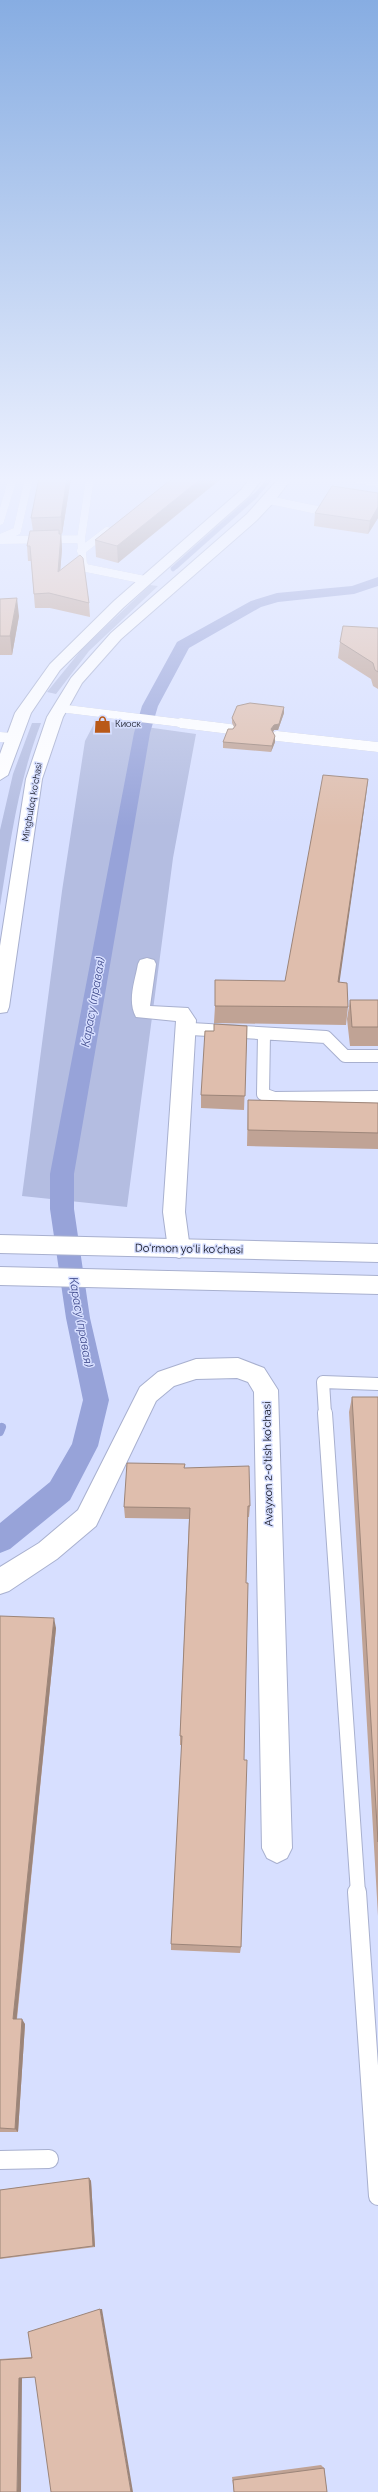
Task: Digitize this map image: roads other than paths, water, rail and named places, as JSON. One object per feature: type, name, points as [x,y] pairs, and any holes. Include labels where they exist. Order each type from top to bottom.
[{"type":"main road","points":[[0,775],[6,737],[28,705],[66,655],[130,594]]},
{"type":"main road","name":"Mingbuloq ko'chasi","points":[[0,1007],[2,976],[34,779],[46,737],[59,708],[70,689],[89,665],[116,636],[162,594]]},
{"type":"main road","points":[[28,705],[59,708]]},
{"type":"main road","points":[[147,964],[140,1005],[143,1012],[181,1013],[186,1020],[174,1212],[179,1249]]},
{"type":"main road","name":"Do‘rmon yo‘li ko‘chasi","points":[[0,1244],[378,1253]]},
{"type":"main road","points":[[0,1276],[378,1285]]},
{"type":"main road","name":"Avayxon 2-o'tish ko'chasi","points":[[0,1582],[48,1551],[87,1518],[148,1394],[166,1379],[196,1369],[238,1368],[256,1375],[266,1390],[277,1848]]},
{"type":"lane","points":[[59,708],[230,730]]},
{"type":"lane","points":[[277,736],[378,747]]},
{"type":"lane","points":[[185,1029],[326,1037],[330,1044],[345,1056],[378,1056]]},
{"type":"lane","points":[[264,1034],[263,1094],[274,1098],[378,1097]]},
{"type":"lane","points":[[378,1384],[323,1382],[377,2163],[378,2196]]},
{"type":"lane","points":[[0,2160],[50,2159]]},
{"type":"waterway","name":"Карасу (правая)","points":[[0,1540],[60,1491],[85,1446],[96,1400],[78,1318],[62,1209],[62,1174],[142,733],[150,706],[183,645],[256,604],[277,598],[313,594]]},
{"type":"waterway","points":[[0,1432],[2,1427]]},
{"type":"place","name":"Киоск","points":[[102,724]]}]
